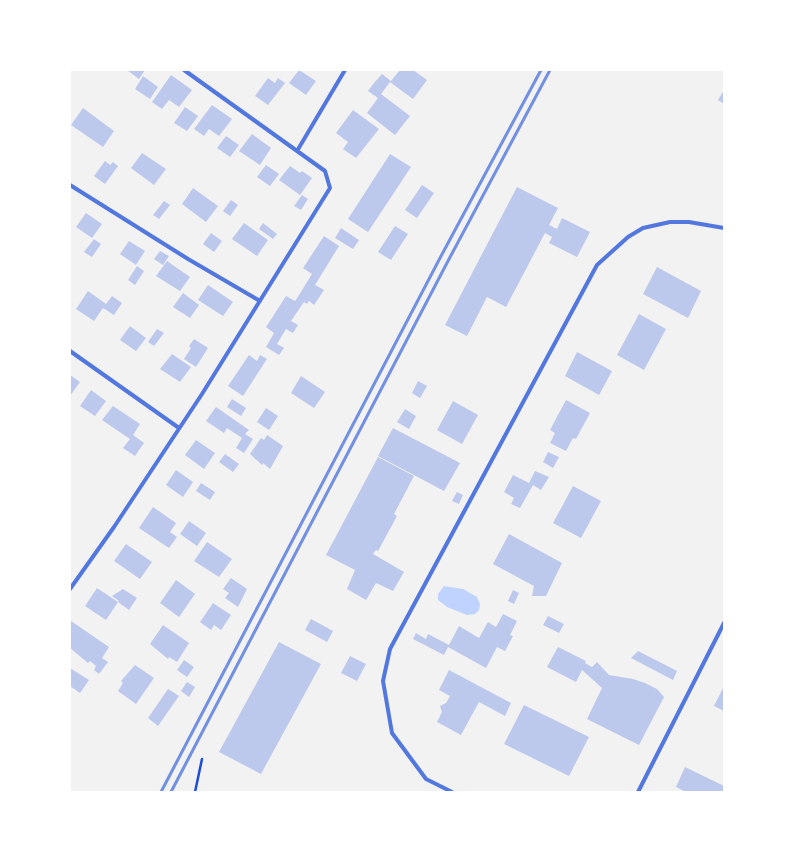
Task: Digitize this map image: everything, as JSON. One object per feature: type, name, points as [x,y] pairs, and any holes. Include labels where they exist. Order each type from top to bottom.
[{"type":"street","points":[[70,589],[179,428],[330,188],[325,171],[184,70]]},
{"type":"street","points":[[297,151],[345,70]]},
{"type":"street","points":[[70,185],[188,259],[260,301]]},
{"type":"street","points":[[452,792],[426,779],[392,733],[383,681],[390,649],[597,265],[628,237],[643,228],[670,222],[689,222],[724,228]]},
{"type":"street","points":[[70,351],[179,428]]},
{"type":"street","points":[[638,792],[724,623]]},
{"type":"path","points":[[195,792],[202,759]]},
{"type":"water","points":[[444,586],[463,589],[477,597],[480,604],[479,610],[475,614],[467,615],[447,607],[438,600],[438,594]]},
{"type":"building","points":[[127,70],[145,70],[139,79]]},
{"type":"building","points":[[299,70],[316,81],[306,95],[289,83]]},
{"type":"building","points":[[400,70],[413,70],[427,80],[413,99],[390,82],[381,94],[410,116],[395,135],[367,113],[378,98],[368,91],[382,74],[391,81]]},
{"type":"building","points":[[171,75],[192,90],[179,107],[169,100],[162,109],[152,102]]},
{"type":"building","points":[[143,76],[158,87],[150,99],[135,89]]},
{"type":"building","points":[[268,78],[275,83],[278,78],[285,83],[268,105],[255,96]]},
{"type":"building","points":[[724,90],[724,104],[718,100]]},
{"type":"building","points":[[212,105],[232,119],[219,136],[209,129],[204,136],[194,129]]},
{"type":"building","points":[[185,107],[198,116],[187,131],[174,123]]},
{"type":"building","points":[[83,108],[114,131],[103,147],[71,125]]},
{"type":"building","points":[[353,110],[379,129],[356,158],[343,149],[348,142],[336,133]]},
{"type":"building","points":[[252,134],[271,148],[260,165],[239,151]]},
{"type":"building","points":[[226,136],[239,145],[230,157],[217,148]]},
{"type":"building","points":[[142,153],[166,169],[154,185],[131,168]]},
{"type":"building","points":[[390,154],[411,167],[368,232],[348,219]]},
{"type":"building","points":[[105,161],[110,165],[113,162],[118,166],[105,184],[94,176]]},
{"type":"building","points":[[266,165],[279,174],[270,186],[257,177]]},
{"type":"building","points":[[290,166],[300,173],[302,171],[312,178],[300,195],[279,180]]},
{"type":"building","points":[[422,185],[434,193],[417,218],[405,210]]},
{"type":"building","points":[[517,187],[558,208],[549,225],[557,229],[562,218],[590,232],[577,257],[549,243],[552,237],[545,233],[506,307],[487,297],[467,336],[445,325]]},
{"type":"building","points":[[193,188],[218,206],[206,222],[182,204]]},
{"type":"building","points":[[302,195],[308,199],[301,210],[294,206]]},
{"type":"building","points":[[231,200],[238,205],[230,216],[223,211]]},
{"type":"building","points":[[164,201],[170,205],[159,219],[153,215]]},
{"type":"building","points":[[86,213],[102,224],[92,238],[76,227]]},
{"type":"building","points":[[244,223],[268,240],[257,256],[232,239]]},
{"type":"building","points":[[263,223],[277,234],[273,239],[259,229]]},
{"type":"building","points":[[395,226],[408,234],[391,260],[378,252]]},
{"type":"building","points":[[341,228],[359,240],[353,249],[335,238]]},
{"type":"building","points":[[211,233],[222,241],[214,252],[203,244]]},
{"type":"building","points":[[324,236],[339,246],[315,285],[324,290],[314,305],[309,301],[307,304],[304,302],[291,321],[298,325],[293,333],[286,329],[277,344],[284,348],[279,355],[266,347],[274,333],[266,327],[286,296],[295,301],[299,295],[312,274],[303,268]]},
{"type":"building","points":[[94,239],[101,244],[92,257],[84,252]]},
{"type":"building","points":[[129,241],[145,251],[136,265],[120,254]]},
{"type":"building","points":[[160,251],[169,256],[163,265],[154,259]]},
{"type":"building","points":[[167,261],[190,277],[180,291],[156,276]]},
{"type":"building","points":[[137,266],[144,271],[135,285],[128,280]]},
{"type":"building","points":[[657,267],[701,291],[688,318],[643,294]]},
{"type":"building","points":[[208,285],[233,302],[223,316],[198,300]]},
{"type":"building","points":[[88,291],[106,304],[112,296],[122,303],[114,315],[103,308],[94,321],[76,309]]},
{"type":"building","points":[[183,293],[199,305],[190,318],[173,307]]},
{"type":"building","points":[[639,314],[666,329],[644,370],[617,355]]},
{"type":"building","points":[[130,326],[146,338],[136,351],[120,340]]},
{"type":"building","points":[[157,329],[164,333],[154,346],[148,342]]},
{"type":"building","points":[[194,339],[208,348],[196,367],[184,359],[191,348],[189,346]]},
{"type":"building","points":[[577,352],[612,371],[599,395],[565,376]]},
{"type":"building","points":[[172,354],[191,367],[180,382],[160,369]]},
{"type":"building","points":[[249,355],[257,361],[260,355],[267,359],[243,396],[228,386]]},
{"type":"building","points":[[70,375],[80,382],[70,396]]},
{"type":"building","points":[[301,376],[325,392],[314,408],[291,393]]},
{"type":"building","points":[[418,381],[427,386],[420,398],[412,393]]},
{"type":"building","points":[[91,390],[106,401],[95,416],[80,406]]},
{"type":"building","points":[[232,399],[246,408],[241,416],[227,407]]},
{"type":"building","points":[[566,400],[590,413],[576,439],[573,438],[566,451],[550,443],[555,433],[550,430]]},
{"type":"building","points":[[453,401],[478,415],[462,444],[437,430]]},
{"type":"building","points":[[113,406],[140,424],[133,435],[144,443],[135,456],[123,448],[130,439],[102,420]]},
{"type":"building","points":[[216,407],[249,430],[245,434],[253,439],[244,453],[236,448],[242,438],[227,428],[224,433],[206,421]]},
{"type":"building","points":[[266,408],[278,416],[269,430],[257,422]]},
{"type":"building","points":[[405,409],[416,416],[409,429],[397,422]]},
{"type":"building","points":[[393,428],[460,463],[444,491],[378,456]]},
{"type":"building","points":[[267,435],[283,446],[270,469],[263,463],[262,465],[250,454],[261,438],[264,440]]},
{"type":"building","points":[[196,440],[215,453],[204,469],[185,455]]},
{"type":"building","points":[[548,452],[559,457],[553,468],[543,462]]},
{"type":"building","points":[[225,454],[239,464],[233,472],[219,462]]},
{"type":"building","points":[[378,457],[414,476],[394,514],[397,516],[378,551],[376,550],[373,554],[404,572],[393,591],[376,583],[366,600],[347,589],[355,570],[326,555]]},
{"type":"building","points":[[176,470],[193,482],[183,497],[166,485]]},
{"type":"building","points":[[535,471],[549,477],[541,490],[533,485],[520,508],[511,504],[514,498],[504,492],[513,475],[529,483]]},
{"type":"building","points":[[201,483],[215,492],[210,500],[196,491]]},
{"type":"building","points":[[573,486],[601,501],[581,538],[553,523]]},
{"type":"building","points":[[457,492],[463,495],[459,504],[452,501]]},
{"type":"building","points":[[153,507],[176,523],[170,532],[177,537],[169,548],[139,528]]},
{"type":"building","points":[[189,521],[206,533],[197,546],[180,534]]},
{"type":"building","points":[[509,534],[562,563],[546,596],[532,596],[534,586],[493,564]]},
{"type":"building","points":[[207,542],[232,559],[219,577],[194,561]]},
{"type":"building","points":[[126,544],[152,562],[140,579],[114,561]]},
{"type":"building","points":[[231,578],[247,589],[238,607],[225,598],[229,593],[223,589]]},
{"type":"building","points":[[176,580],[195,594],[179,617],[160,603]]},
{"type":"building","points":[[97,588],[118,602],[106,620],[85,606]]},
{"type":"building","points":[[123,589],[137,598],[129,610],[118,602],[119,601],[112,596]]},
{"type":"building","points":[[513,590],[519,593],[514,604],[508,601]]},
{"type":"building","points":[[213,603],[231,615],[221,630],[214,625],[211,630],[200,622]]},
{"type":"building","points":[[503,614],[517,621],[510,635],[513,636],[505,651],[497,647],[486,668],[448,647],[444,655],[413,639],[416,633],[426,639],[428,634],[449,645],[459,626],[479,638],[488,622],[496,627]]},
{"type":"building","points":[[548,616],[564,624],[559,633],[543,625]]},
{"type":"building","points":[[311,619],[333,631],[327,642],[305,630]]},
{"type":"building","points":[[71,621],[109,647],[102,658],[108,662],[99,674],[94,670],[96,666],[90,661],[88,663],[70,648]]},
{"type":"building","points":[[163,625],[189,643],[177,662],[169,657],[168,659],[150,644]]},
{"type":"building","points":[[279,642],[321,664],[261,774],[219,752]]},
{"type":"building","points":[[558,647],[586,661],[585,663],[592,667],[597,662],[609,675],[633,679],[645,683],[657,689],[664,697],[639,745],[587,719],[602,688],[582,670],[576,682],[547,667]]},
{"type":"building","points":[[638,651],[677,671],[673,680],[631,658]]},
{"type":"building","points":[[350,656],[366,664],[357,681],[341,673]]},
{"type":"building","points":[[184,660],[194,667],[187,677],[177,670]]},
{"type":"building","points":[[135,665],[154,678],[136,704],[118,691],[123,683],[121,681]]},
{"type":"building","points":[[70,668],[89,680],[80,693],[70,686]]},
{"type":"building","points":[[449,670],[511,703],[505,716],[479,702],[461,735],[437,722],[442,712],[440,706],[446,703],[450,696],[439,690]]},
{"type":"building","points":[[187,682],[195,687],[189,697],[181,691]]},
{"type":"building","points":[[724,686],[724,711],[714,706]]},
{"type":"building","points":[[168,689],[179,696],[158,726],[148,718]]},
{"type":"building","points":[[524,705],[589,737],[569,776],[504,744]]},
{"type":"building","points":[[685,767],[724,786],[724,792],[686,792],[676,787]]},
{"type":"railway","points":[[161,792],[440,258],[541,70]]},
{"type":"railway","points":[[171,792],[448,261],[550,70]]}]
